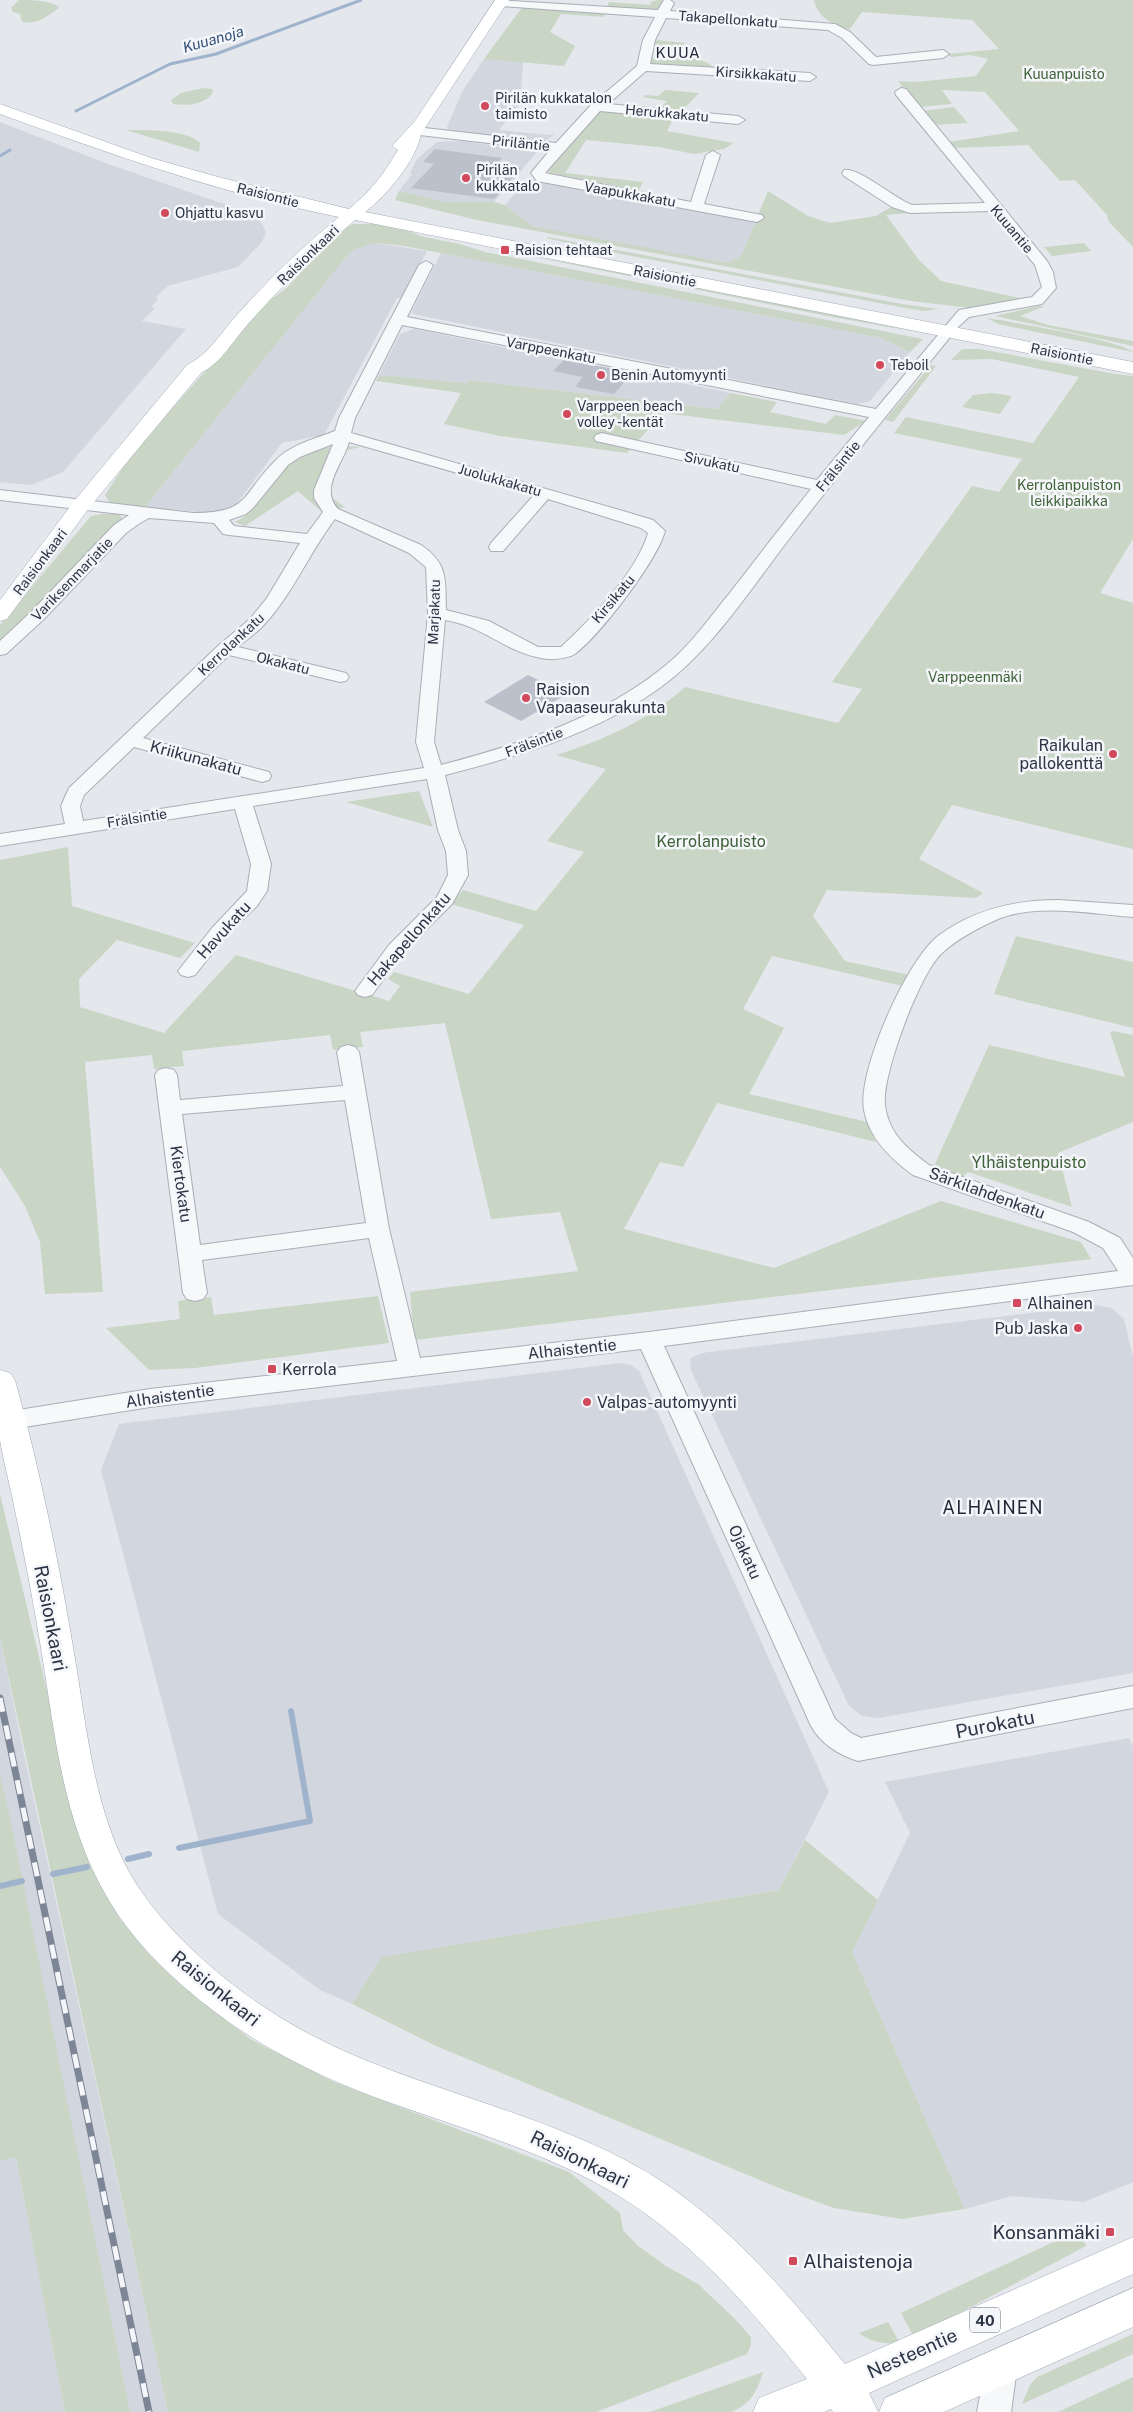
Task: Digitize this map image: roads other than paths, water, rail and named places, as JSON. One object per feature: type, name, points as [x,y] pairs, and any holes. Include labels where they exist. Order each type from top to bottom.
[{"type":"main road","name":"Raisionkaari","points":[[0,615],[82,504],[194,369],[195,358],[225,318],[291,250],[347,209],[376,195],[388,180],[410,144],[414,132],[502,1]]},
{"type":"main road","name":"Raisiontie","points":[[0,98],[157,154],[347,209]]},
{"type":"main road","name":"Raisiontie","points":[[0,109],[153,164],[212,181],[950,327],[1133,368]]},
{"type":"main road","name":"Raisiontie","points":[[950,327],[1133,356]]},
{"type":"main road","name":"Raisionkaari","points":[[0,1380],[11,1416],[56,1640],[82,1788],[101,1849],[114,1878],[160,1941],[183,1965],[227,2002],[266,2029],[312,2054],[354,2072],[535,2135],[579,2154],[660,2201],[726,2258],[786,2323],[848,2399]]},
{"type":"main road","name":"Nesteentie","points":[[773,2412],[848,2399],[1133,2255]]},
{"type":"main road","points":[[899,2412],[1133,2307]]},
{"type":"street","points":[[643,67],[649,40],[669,0]]},
{"type":"street","name":"Takapellonkatu","points":[[502,1],[831,27],[846,34],[873,61],[943,54]]},
{"type":"street","name":"Piriläntie","points":[[414,132],[559,147],[597,107],[643,67]]},
{"type":"street","name":"Kirsikkakatu","points":[[643,67],[810,77]]},
{"type":"street","name":"Kuuantie","points":[[901,92],[1042,264],[1046,272],[1048,288],[1037,301],[964,313],[950,327]]},
{"type":"street","name":"Herukkakatu","points":[[597,107],[738,120]]},
{"type":"street","name":"Vaapukkakatu","points":[[559,147],[538,173],[542,178],[756,218]]},
{"type":"street","points":[[696,206],[713,155]]},
{"type":"street","points":[[849,173],[897,204],[910,209],[993,206]]},
{"type":"street","points":[[332,512],[324,505],[321,491],[339,450],[340,435],[426,265]]},
{"type":"street","name":"Varppeenkatu","points":[[399,320],[879,414]]},
{"type":"street","name":"Frälsintie","points":[[0,840],[434,772],[508,753],[595,718],[654,684],[674,668],[704,637],[821,486],[950,327]]},
{"type":"street","points":[[0,495],[193,518],[219,518],[240,510],[247,505],[277,466],[288,458],[340,435]]},
{"type":"street","name":"Juolukkakatu","points":[[340,435],[634,519],[648,524],[657,531]]},
{"type":"street","name":"Sivukatu","points":[[602,438],[821,486]]},
{"type":"street","points":[[497,547],[545,493]]},
{"type":"street","name":"Variksenmarjatie","points":[[0,650],[52,601],[120,529],[148,512]]},
{"type":"street","name":"Kerrolankatu","points":[[76,828],[71,818],[71,800],[84,782],[225,649],[245,634],[266,612],[311,539],[332,512]]},
{"type":"street","name":"Marjakatu","points":[[332,512],[400,542],[427,557],[434,566],[437,614],[425,742],[434,772]]},
{"type":"street","points":[[219,518],[229,530],[311,539]]},
{"type":"street","name":"Kirsikatu","points":[[437,614],[472,620],[525,648],[555,654],[566,651],[574,645],[646,558],[657,538],[657,531]]},
{"type":"street","name":"Okakatu","points":[[225,649],[340,677]]},
{"type":"street","name":"Kriikunakatu","points":[[129,740],[262,776]]},
{"type":"street","name":"Hakapellonkatu","points":[[365,991],[396,950],[444,900],[458,875],[456,851],[448,830],[434,772]]},
{"type":"street","name":"Havukatu","points":[[188,971],[219,932],[250,902],[256,891],[260,864],[242,801]]},
{"type":"street","name":"Särkilahdenkatu","points":[[1133,911],[1015,908],[966,927],[946,939],[926,959],[913,982],[879,1074],[874,1097],[878,1120],[886,1139],[902,1156],[921,1170],[1081,1227],[1112,1243],[1121,1260],[1133,1272]]},
{"type":"street","points":[[348,1052],[353,1092],[378,1229],[410,1366]]},
{"type":"street","name":"Kiertokatu","points":[[166,1074],[195,1293]]},
{"type":"street","points":[[171,1108],[353,1092]]},
{"type":"street","points":[[190,1254],[378,1229]]},
{"type":"street","name":"Alhaistentie","points":[[11,1416],[410,1366],[649,1340],[960,1298],[1133,1277]]},
{"type":"street","name":"Ojakatu","points":[[649,1340],[825,1726],[841,1741],[858,1750]]},
{"type":"street","name":"Purokatu","points":[[858,1750],[1133,1697]]},
{"type":"street","points":[[994,2412],[1000,2368]]},
{"type":"waterway","name":"Kuuanoja","points":[[76,111],[170,64],[216,54],[361,0]]},
{"type":"waterway","points":[[0,156],[10,150]]},
{"type":"waterway","points":[[179,1848],[310,1821],[291,1711]]},
{"type":"waterway","points":[[128,1859],[149,1854]]},
{"type":"waterway","points":[[53,1874],[87,1867]]},
{"type":"waterway","points":[[0,1886],[22,1881]]},
{"type":"railway","points":[[0,1698],[149,2412]]},
{"type":"place","name":"Pirilän kukkatalon taimisto","points":[[485,106]]},
{"type":"place","name":"Pirilän kukkatalo","points":[[466,178]]},
{"type":"place","name":"Ohjattu kasvu","points":[[165,213]]},
{"type":"place","name":"Raision tehtaat","points":[[505,250]]},
{"type":"place","name":"Teboil","points":[[880,365]]},
{"type":"place","name":"Benin Automyynti","points":[[601,375]]},
{"type":"place","name":"Varppeen beach volley -kentät","points":[[567,414]]},
{"type":"place","name":"Raision Vapaaseurakunta","points":[[526,698]]},
{"type":"place","name":"Raikulan pallokenttä","points":[[1113,754]]},
{"type":"place","name":"Alhainen","points":[[1017,1303]]},
{"type":"place","name":"Pub Jaska","points":[[1078,1328]]},
{"type":"place","name":"Kerrola","points":[[272,1369]]},
{"type":"place","name":"Valpas-automyynti","points":[[587,1402]]},
{"type":"place","name":"Konsanmäki","points":[[1110,2232]]},
{"type":"place","name":"Alhaistenoja","points":[[793,2261]]},
{"type":"district","name":"KUUA","points":[[678,52]]},
{"type":"district","name":"ALHAINEN","points":[[993,1507]]},
{"type":"park label","name":"Kuuanpuisto","points":[[1064,74]]},
{"type":"park label","name":"Kerrolanpuiston leikkipaikka","points":[[1069,494]]},
{"type":"park label","name":"Varppeenmäki","points":[[975,677]]},
{"type":"park label","name":"Kerrolanpuisto","points":[[711,841]]},
{"type":"park label","name":"Ylhäistenpuisto","points":[[1029,1162]]}]
